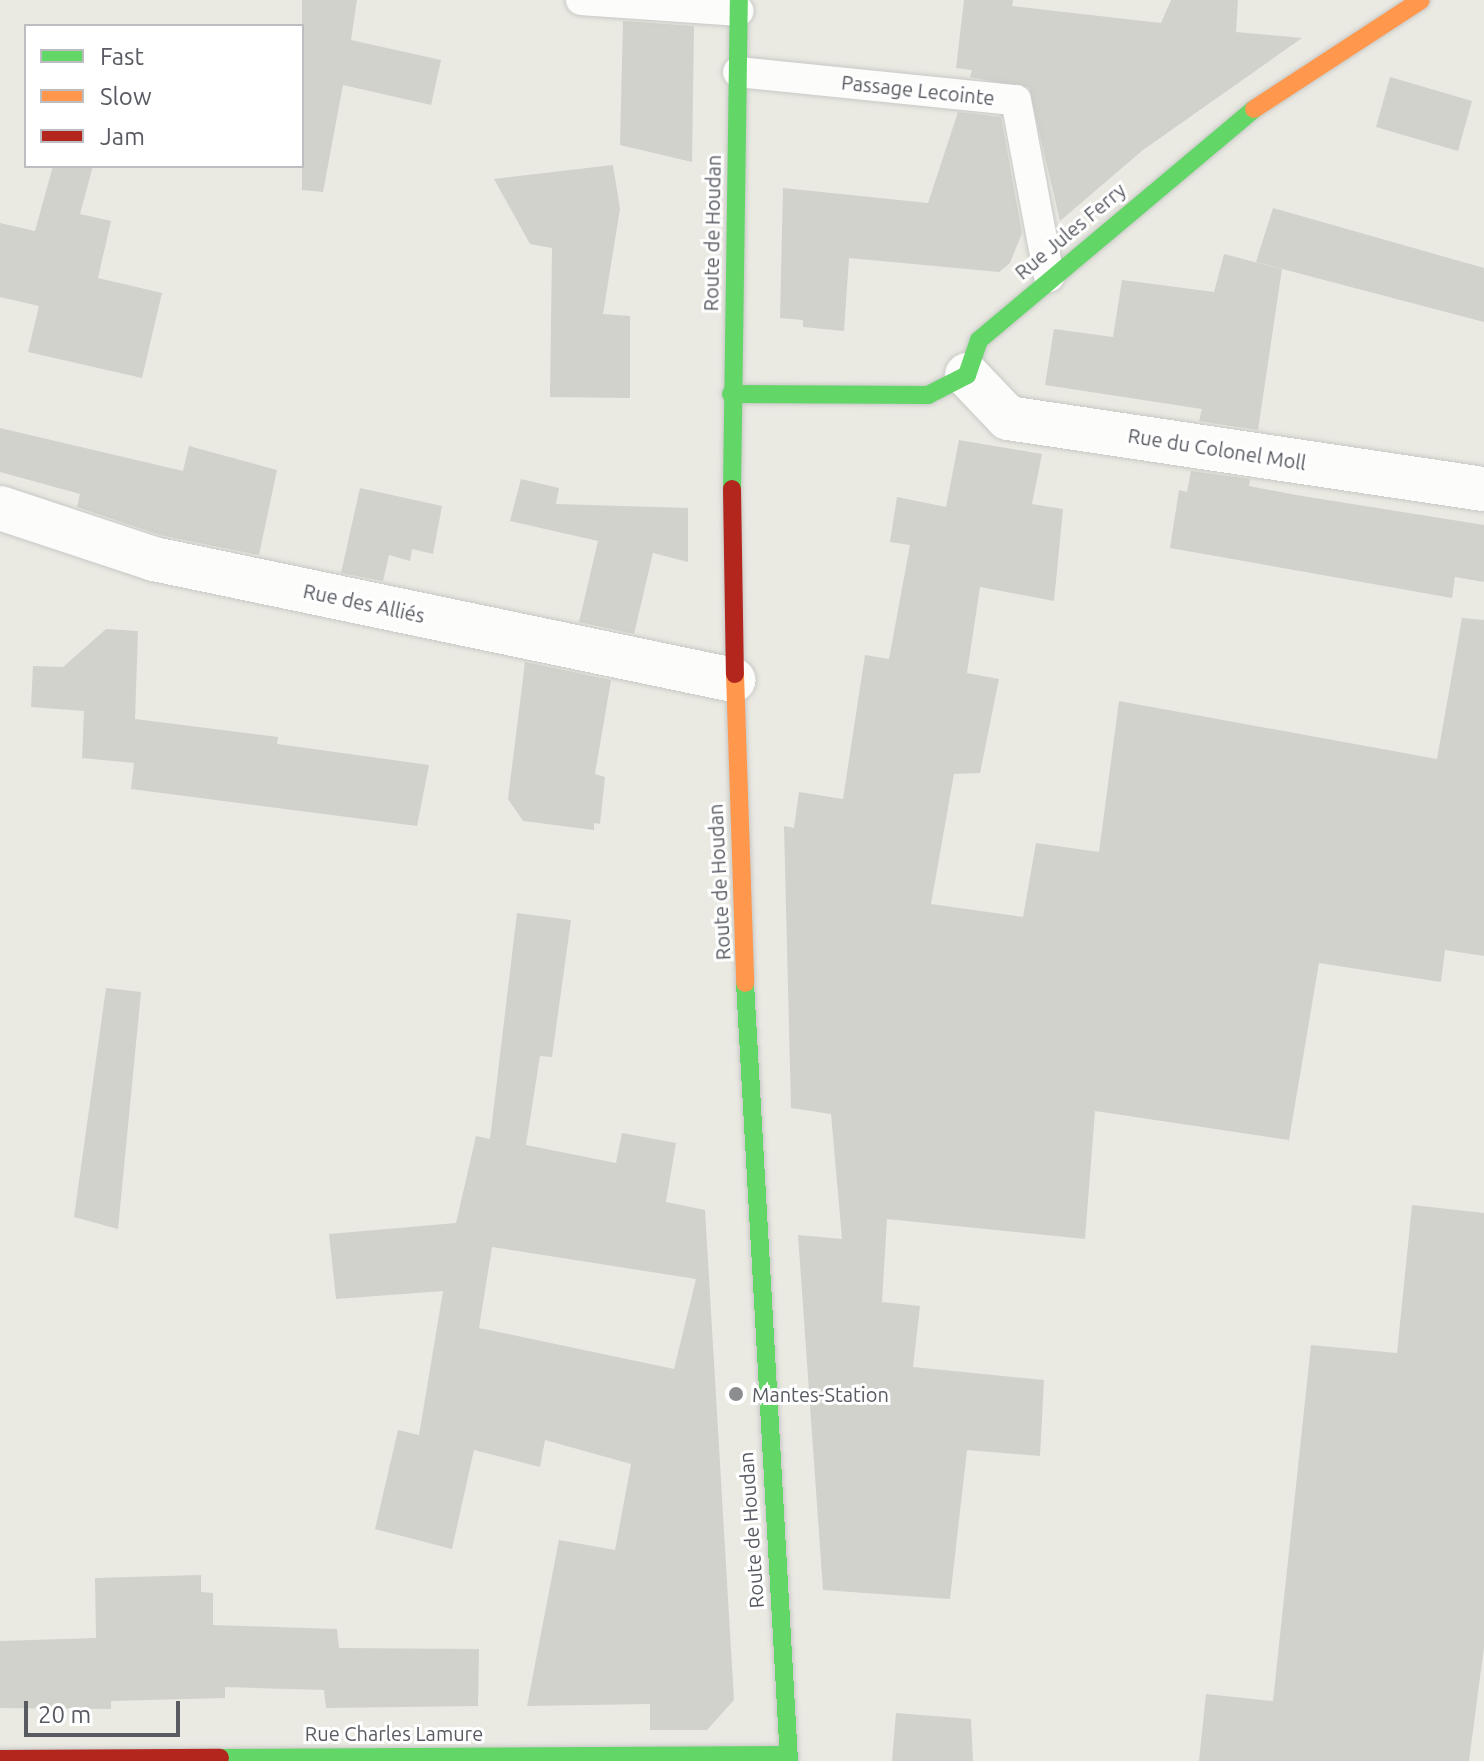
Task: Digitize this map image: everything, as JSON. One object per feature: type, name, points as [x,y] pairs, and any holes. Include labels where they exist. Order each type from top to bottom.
[{"type":"main road","name":"Rue Jules Ferry","points":[[967,375],[979,340],[1231,124],[1421,0]]},
{"type":"main road","name":"Route de Houdan","points":[[739,6],[731,394],[733,680],[767,1427],[789,1758]]},
{"type":"main road","points":[[731,394],[928,395],[967,375]]},
{"type":"main road","name":"Rue Charles Lamure","points":[[0,1759],[789,1758]]},
{"type":"street","name":"Rue du Colonel Moll","points":[[967,375],[1008,418],[1484,489]]},
{"type":"street","name":"Rue des Alliés","points":[[0,508],[154,559],[733,680]]},
{"type":"lane","points":[[581,0],[739,6]]},
{"type":"lane","name":"Passage Lecointe","points":[[738,72],[1016,100],[1049,277]]},
{"type":"building","points":[[302,0],[357,0],[351,40],[441,60],[431,105],[343,85],[323,192],[302,190]]},
{"type":"building","points":[[964,0],[1013,0],[1012,6],[1161,23],[1171,0],[1238,0],[1236,32],[1302,38],[1143,150],[1060,221],[1029,88],[970,77],[972,70],[956,68]]},
{"type":"building","points":[[623,21],[694,26],[692,162],[620,145]]},
{"type":"building","points":[[1390,77],[1472,101],[1458,151],[1376,127]]},
{"type":"building","points":[[958,112],[1001,117],[1022,233],[1010,263],[999,272],[849,258],[844,331],[803,327],[803,320],[780,318],[783,188],[928,203]]},
{"type":"building","points":[[613,165],[620,209],[603,314],[630,316],[630,398],[550,397],[552,248],[530,244],[494,179]]},
{"type":"building","points":[[52,168],[92,168],[80,214],[111,221],[98,278],[162,293],[142,378],[28,352],[39,306],[0,297],[0,223],[35,231]]},
{"type":"building","points":[[1273,208],[1484,268],[1484,322],[1256,262]]},
{"type":"building","points":[[1224,254],[1282,269],[1258,430],[1199,421],[1202,409],[1045,385],[1054,329],[1113,337],[1122,280],[1214,292]]},
{"type":"building","points":[[0,428],[183,471],[189,446],[277,470],[259,555],[160,535],[77,507],[80,494],[0,472]]},
{"type":"building","points":[[959,440],[1042,454],[1032,504],[1063,509],[1054,601],[980,587],[967,673],[999,679],[980,773],[954,774],[931,904],[1023,917],[1036,843],[1099,852],[1119,701],[1437,759],[1462,618],[1484,620],[1484,956],[1445,950],[1441,982],[1319,963],[1289,1140],[1095,1111],[1085,1239],[887,1219],[882,1302],[920,1306],[913,1367],[1044,1380],[1040,1456],[967,1450],[950,1599],[823,1590],[798,1235],[842,1239],[831,1114],[791,1108],[784,826],[794,828],[799,792],[843,799],[865,655],[889,659],[910,545],[890,542],[897,497],[946,507]]},
{"type":"building","points":[[1191,471],[1250,479],[1249,486],[1296,495],[1484,525],[1484,582],[1455,577],[1452,598],[1170,548],[1179,490],[1187,492]]},
{"type":"building","points":[[521,479],[559,488],[556,504],[688,508],[688,562],[653,553],[634,634],[579,622],[598,541],[510,521]]},
{"type":"building","points":[[360,488],[442,506],[433,554],[412,549],[410,561],[389,555],[383,581],[341,573]]},
{"type":"building","points":[[106,629],[138,631],[135,719],[278,737],[277,744],[429,765],[417,826],[131,789],[134,763],[82,758],[84,711],[31,707],[33,666],[63,667]]},
{"type":"building","points":[[525,662],[611,680],[595,774],[605,777],[600,824],[594,823],[594,830],[523,821],[508,799]]},
{"type":"building","points":[[517,913],[571,920],[552,1057],[540,1056],[526,1145],[616,1163],[622,1133],[676,1143],[666,1202],[705,1210],[734,1700],[707,1730],[650,1730],[650,1704],[527,1706],[559,1540],[615,1550],[631,1464],[545,1440],[540,1467],[474,1450],[452,1549],[375,1529],[398,1430],[419,1435],[443,1291],[336,1299],[329,1234],[456,1223],[476,1136],[490,1139]],"holes":[[[492,1247],[696,1279],[674,1369],[479,1328]]]},
{"type":"building","points":[[106,988],[141,992],[118,1229],[74,1217]]},
{"type":"building","points":[[1412,1205],[1484,1213],[1484,1647],[1469,1761],[1199,1761],[1206,1694],[1273,1701],[1311,1345],[1397,1353]]},
{"type":"building","points":[[201,1575],[201,1592],[213,1593],[213,1625],[337,1629],[339,1648],[479,1649],[478,1706],[326,1708],[324,1690],[225,1687],[225,1698],[111,1701],[111,1709],[0,1708],[0,1641],[96,1638],[95,1578]]},
{"type":"building","points":[[896,1713],[971,1719],[973,1761],[892,1761]]},
{"type":"traffic: fast","points":[[732,489],[739,0]]},
{"type":"traffic: fast","points":[[731,394],[928,395],[967,375],[979,340],[1254,109]]},
{"type":"traffic: fast","points":[[745,983],[789,1761]]},
{"type":"traffic: fast","points":[[220,1758],[789,1755]]},
{"type":"traffic: slow","points":[[1254,109],[1421,0]]},
{"type":"traffic: slow","points":[[735,674],[745,983]]},
{"type":"traffic: jam","points":[[732,489],[735,674]]},
{"type":"traffic: jam","points":[[0,1759],[220,1758]]},
{"type":"place","name":"Mantes-Station","points":[[736,1394]]}]
